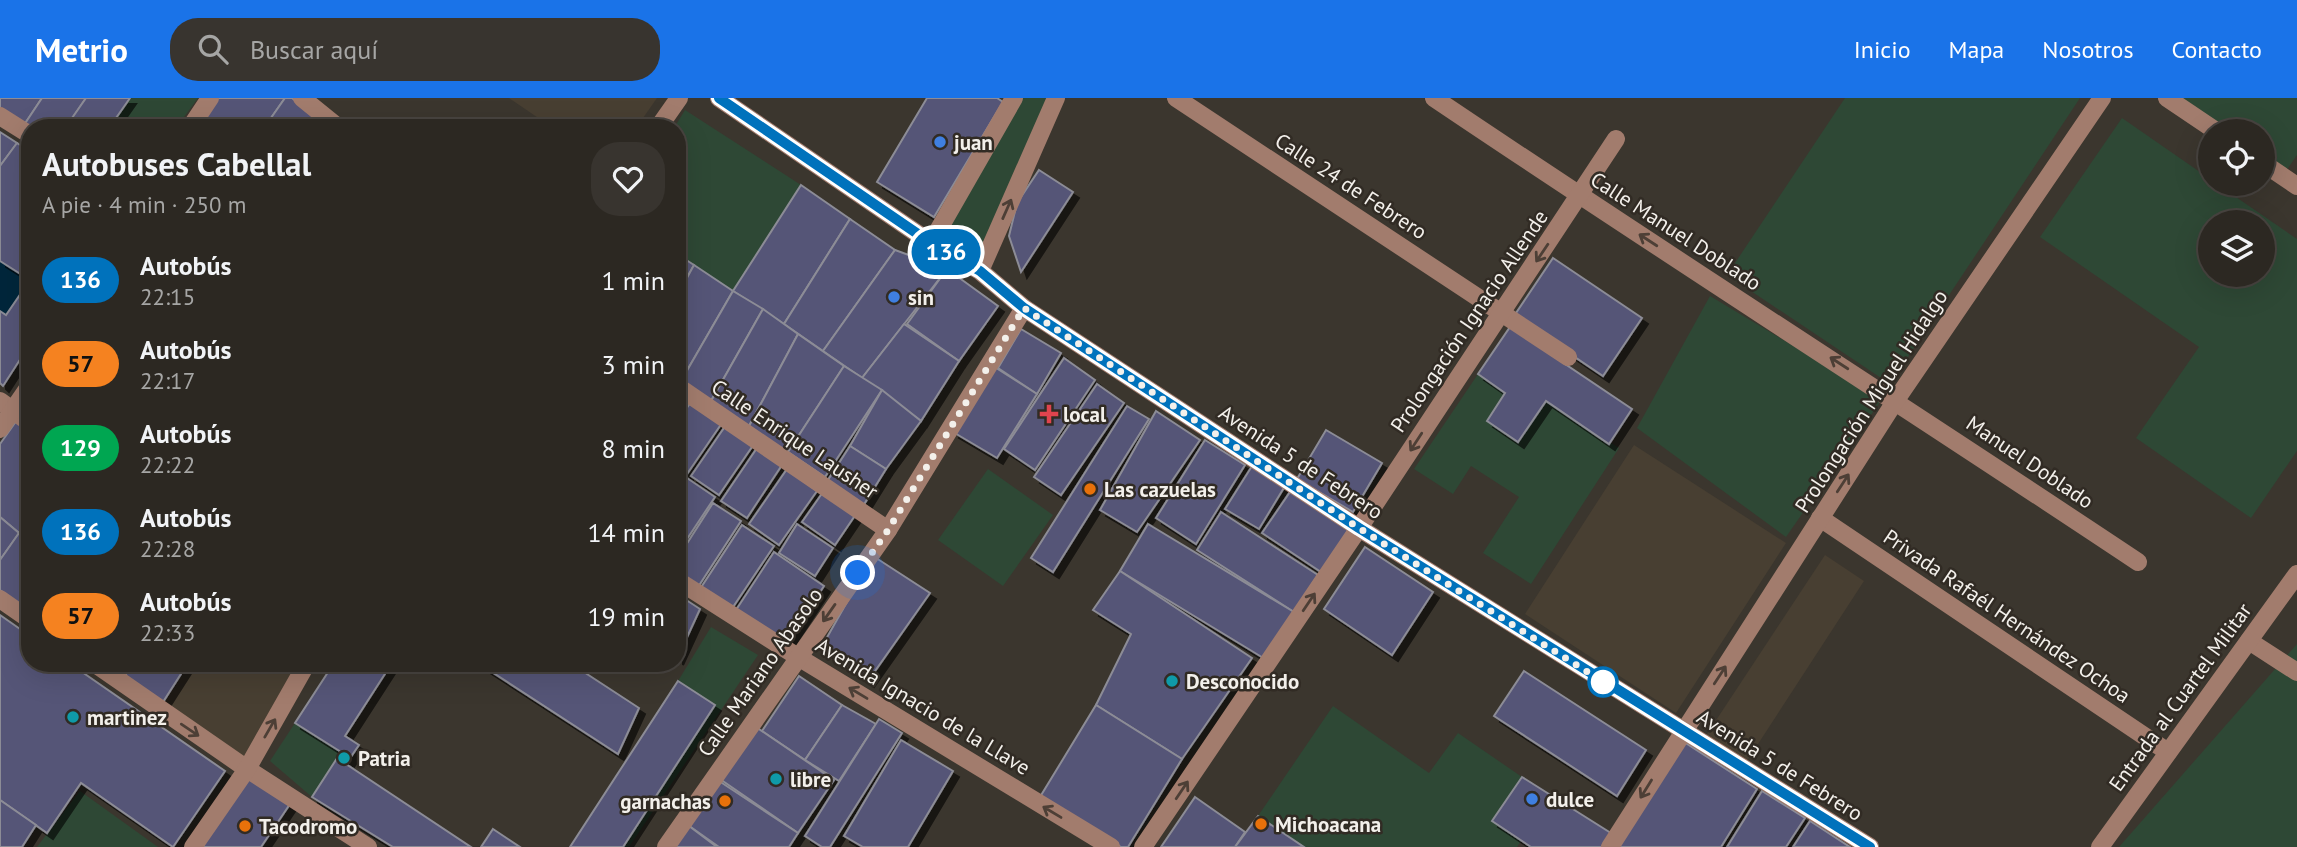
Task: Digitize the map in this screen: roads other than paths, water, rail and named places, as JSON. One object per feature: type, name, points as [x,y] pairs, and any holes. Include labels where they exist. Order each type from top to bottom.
[{"type":"street","points":[[196,119],[209,98]]},
{"type":"street","points":[[302,98],[328,119]]},
{"type":"street","points":[[664,119],[679,98]]},
{"type":"street","name":"Avenida 5 de Febrero","points":[[719,98],[931,243],[980,271],[1024,308],[1359,528],[1870,847]]},
{"type":"street","points":[[931,243],[1014,98]]},
{"type":"street","points":[[980,271],[1056,98]]},
{"type":"street","name":"Calle 24 de Febrero","points":[[1176,98],[1568,357]]},
{"type":"street","name":"Calle Manuel Doblado","points":[[1434,98],[1580,196],[1896,400]]},
{"type":"street","name":"Prolongación Miguel Hidalgo","points":[[1610,847],[1896,400],[2102,98]]},
{"type":"street","points":[[2167,98],[2198,119]]},
{"type":"street","points":[[0,117],[21,130]]},
{"type":"street","name":"Prolongación Ignacio Allende","points":[[1143,847],[1359,528],[1616,139]]},
{"type":"street","points":[[2275,171],[2297,186]]},
{"type":"street","name":"Calle Mariano Abasolo","points":[[666,847],[888,530],[1024,308]]},
{"type":"street","name":"Calle Enrique Lausher","points":[[686,392],[888,530]]},
{"type":"street","points":[[0,429],[7,407],[21,394]]},
{"type":"street","name":"Manuel Doblado","points":[[1896,400],[2138,562]]},
{"type":"street","name":"Privada Rafaél Hernández Ochoa","points":[[1820,518],[2168,752]]},
{"type":"street","name":"Entrada al Cuartel Militar","points":[[2100,847],[2297,575]]},
{"type":"street","name":"Avenida Ignacio de la Llave","points":[[686,586],[1111,847]]},
{"type":"street","points":[[0,599],[21,614]]},
{"type":"street","points":[[2249,640],[2297,672]]},
{"type":"street","points":[[106,672],[247,769],[368,847]]},
{"type":"street","points":[[193,847],[247,769],[302,672]]},
{"type":"water","points":[[0,261],[21,274],[21,293],[6,315],[0,311]]},
{"type":"place","name":"juan","points":[[940,142]]},
{"type":"place","name":"sin","points":[[894,297]]},
{"type":"place","name":"local","points":[[1049,414]]},
{"type":"place","name":"Las cazuelas","points":[[1090,489]]},
{"type":"place","name":"Desconocido","points":[[1172,681]]},
{"type":"place","name":"martinez","points":[[73,717]]},
{"type":"place","name":"Patria","points":[[344,758]]},
{"type":"place","name":"libre","points":[[776,779]]},
{"type":"place","name":"dulce","points":[[1532,799]]},
{"type":"place","name":"garnachas","points":[[725,801]]},
{"type":"place","name":"Michoacana","points":[[1261,824]]},
{"type":"place","name":"Tacodromo","points":[[245,826]]}]
